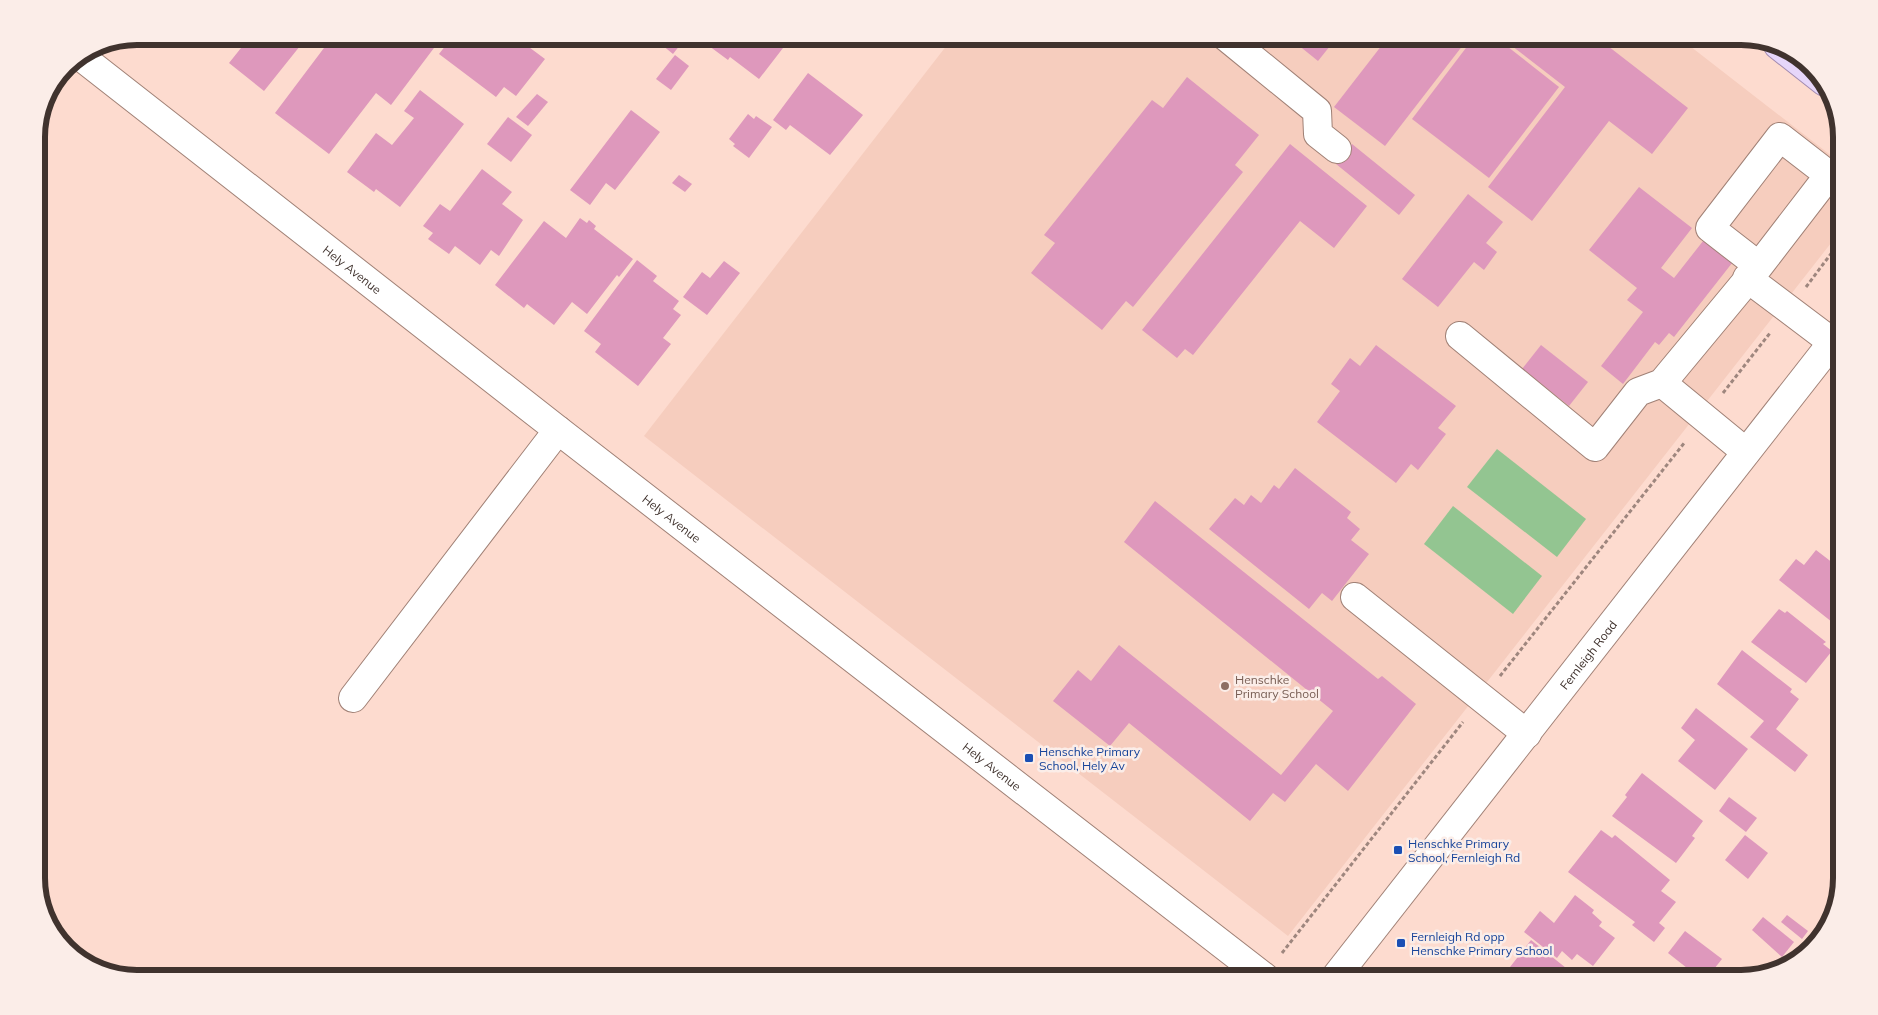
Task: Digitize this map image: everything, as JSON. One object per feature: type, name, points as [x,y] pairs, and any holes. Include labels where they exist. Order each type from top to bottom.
[{"type":"street","points":[[1236,45],[1317,111],[1318,134],[1337,149]]},
{"type":"street","name":"Hely Avenue","points":[[86,61],[558,430],[1255,970]]},
{"type":"street","points":[[1460,336],[1595,447],[1638,392],[1662,383],[1753,272],[1829,175],[1780,137],[1710,228],[1753,272],[1788,310],[1833,334]]},
{"type":"street","name":"Fernleigh Road","points":[[1341,970],[1833,341]]},
{"type":"street","points":[[1662,383],[1746,452]]},
{"type":"street","points":[[352,698],[558,430]]},
{"type":"street","points":[[1355,597],[1527,734]]},
{"type":"path","points":[[1289,943],[1833,252]]},
{"type":"shaded area","name":"Henschke Primary School","points":[[947,45],[1689,45],[1833,157],[1833,240],[1288,936],[644,436]]},
{"type":"green space","points":[[1497,449],[1586,519],[1557,557],[1467,487]]},
{"type":"green space","points":[[1453,506],[1542,576],[1513,614],[1424,544]]},
{"type":"building","points":[[237,45],[301,45],[264,91],[229,63],[241,48]]},
{"type":"building","points":[[326,45],[436,45],[391,105],[376,93],[329,154],[275,113]]},
{"type":"building","points":[[446,45],[526,45],[545,59],[516,96],[504,87],[496,97],[439,54]]},
{"type":"building","points":[[662,45],[680,45],[673,54]]},
{"type":"building","points":[[708,45],[779,45],[783,48],[759,79],[730,57],[728,60]]},
{"type":"building","points":[[1298,45],[1331,45],[1318,61]]},
{"type":"building","points":[[1382,45],[1463,45],[1385,146],[1334,107]]},
{"type":"building","points":[[1468,45],[1505,45],[1559,87],[1489,178],[1412,119]]},
{"type":"building","points":[[1511,45],[1607,45],[1688,108],[1652,154],[1609,121],[1532,221],[1488,187],[1565,87]]},
{"type":"building","points":[[675,55],[689,66],[671,90],[656,79]]},
{"type":"building","points":[[808,73],[863,115],[830,155],[790,125],[786,130],[773,120]]},
{"type":"building","points":[[1187,77],[1259,135],[1235,165],[1243,172],[1133,307],[1126,301],[1102,330],[1031,273],[1055,243],[1044,235],[1152,100],[1163,108]]},
{"type":"building","points":[[420,90],[464,124],[400,207],[376,189],[374,192],[347,172],[376,133],[392,145],[414,118],[404,111]]},
{"type":"building","points":[[537,94],[548,102],[528,126],[516,117]]},
{"type":"building","points":[[631,110],[660,132],[615,190],[606,183],[590,205],[570,190]]},
{"type":"building","points":[[748,114],[754,119],[756,116],[772,127],[749,158],[733,146],[735,144],[729,139]]},
{"type":"building","points":[[508,117],[532,135],[511,162],[487,144]]},
{"type":"building","points":[[1290,144],[1367,206],[1334,248],[1300,221],[1193,355],[1185,349],[1177,358],[1142,330]]},
{"type":"building","points":[[1352,144],[1415,195],[1399,215],[1336,164]]},
{"type":"building","points":[[482,169],[512,192],[502,204],[523,220],[499,256],[491,250],[480,265],[455,246],[449,254],[428,239],[433,233],[423,226],[440,204],[450,211]]},
{"type":"building","points":[[679,175],[692,184],[685,192],[672,183]]},
{"type":"building","points":[[1639,187],[1692,228],[1661,268],[1674,278],[1707,236],[1736,258],[1674,337],[1669,333],[1659,345],[1655,342],[1623,384],[1601,366],[1643,312],[1627,300],[1637,288],[1589,250]]},
{"type":"building","points":[[1468,194],[1503,222],[1486,243],[1497,252],[1484,270],[1474,262],[1438,307],[1402,279]]},
{"type":"building","points":[[580,218],[587,223],[589,220],[596,226],[594,229],[633,259],[619,277],[617,275],[587,314],[572,302],[554,325],[527,304],[524,308],[495,285],[544,221],[566,238]]},
{"type":"building","points":[[637,260],[657,276],[653,281],[679,301],[673,309],[681,315],[663,338],[671,344],[638,386],[595,352],[601,344],[584,331]]},
{"type":"building","points":[[724,261],[740,273],[707,315],[683,297],[702,272],[710,278]]},
{"type":"building","points":[[1376,345],[1456,406],[1438,428],[1446,434],[1418,470],[1411,464],[1396,483],[1317,422],[1340,391],[1331,384],[1350,358],[1360,366]]},
{"type":"building","points":[[1541,345],[1588,382],[1569,406],[1522,369]]},
{"type":"building","points":[[1295,468],[1351,512],[1347,518],[1360,529],[1351,540],[1369,554],[1332,601],[1322,593],[1309,609],[1209,529],[1235,498],[1244,505],[1251,495],[1261,503],[1274,485],[1279,489]]},
{"type":"building","points":[[1155,501],[1378,679],[1382,676],[1416,704],[1348,791],[1316,764],[1285,802],[1273,793],[1250,821],[1129,723],[1110,746],[1053,701],[1078,670],[1091,681],[1119,645],[1281,775],[1333,711],[1124,542]]},
{"type":"building","points":[[1816,550],[1833,563],[1833,623],[1779,580],[1796,559],[1804,565]]},
{"type":"building","points":[[1779,609],[1785,613],[1787,611],[1826,642],[1823,644],[1832,651],[1806,683],[1751,642]]},
{"type":"building","points":[[1742,650],[1792,689],[1790,692],[1799,699],[1776,729],[1808,755],[1795,772],[1750,737],[1764,721],[1717,684]]},
{"type":"building","points":[[1696,708],[1748,749],[1715,790],[1678,761],[1695,740],[1681,728]]},
{"type":"building","points":[[1642,773],[1703,821],[1692,836],[1695,838],[1676,863],[1612,816]]},
{"type":"building","points":[[1729,797],[1757,818],[1746,832],[1719,811]]},
{"type":"building","points":[[1601,830],[1612,838],[1615,835],[1670,880],[1661,891],[1676,902],[1659,923],[1665,928],[1654,942],[1632,925],[1635,922],[1568,872]]},
{"type":"building","points":[[1745,835],[1768,853],[1748,879],[1725,860]]},
{"type":"building","points":[[1575,895],[1594,910],[1592,913],[1602,922],[1599,926],[1615,938],[1593,966],[1577,954],[1572,960],[1562,951],[1557,958],[1524,932],[1540,911],[1554,923]]},
{"type":"building","points":[[1787,915],[1808,931],[1802,939],[1781,922]]},
{"type":"building","points":[[1763,917],[1794,942],[1782,957],[1752,930]]},
{"type":"building","points":[[1685,931],[1722,959],[1713,970],[1690,970],[1668,953]]},
{"type":"building","points":[[1531,940],[1568,970],[1508,970]]},
{"type":"place","name":"Henschke Primary School","points":[[1225,686]]},
{"type":"place","name":"Henschke Primary School, Hely Av","points":[[1029,758]]},
{"type":"place","name":"Henschke Primary School, Fernleigh Rd","points":[[1398,850]]},
{"type":"place","name":"Fernleigh Rd opp Henschke Primary School","points":[[1401,943]]}]
